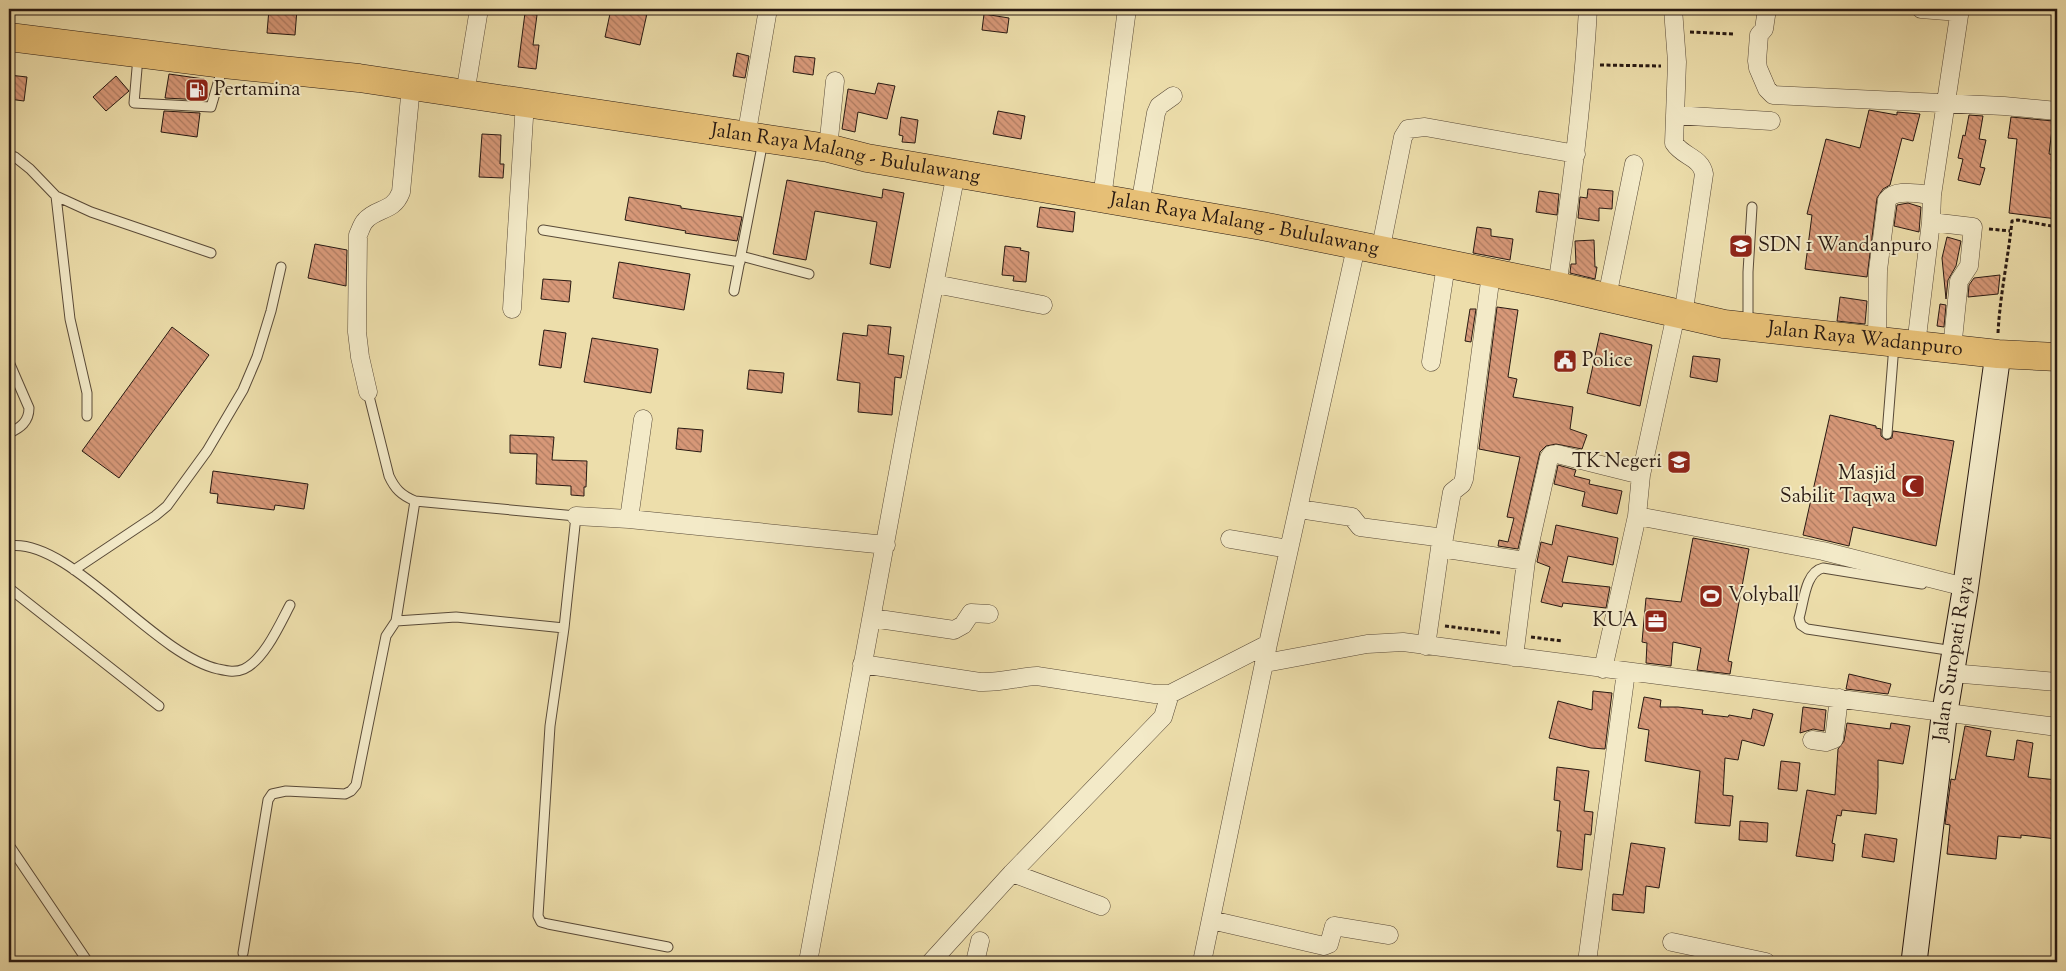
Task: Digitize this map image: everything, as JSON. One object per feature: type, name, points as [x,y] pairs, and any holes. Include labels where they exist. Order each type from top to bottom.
[{"type":"main road","name":"Jalan Raya Malang - Bululawang","points":[[9,37],[224,64],[359,78],[828,148],[867,158],[1262,226],[1446,265],[1558,286],[1680,315]]},
{"type":"main road","name":"Jalan Raya Wadanpuro","points":[[1680,315],[1748,326],[1896,343],[1998,354],[2057,357]]},
{"type":"street","points":[[465,94],[480,9]]},
{"type":"street","points":[[755,138],[768,9]]},
{"type":"street","points":[[1102,198],[1127,9]]},
{"type":"street","points":[[1558,286],[1576,154],[1585,65],[1588,9]]},
{"type":"street","points":[[1603,668],[1637,516],[1641,475],[1680,315],[1704,174],[1699,162],[1679,150],[1674,143],[1677,66],[1673,9]]},
{"type":"street","points":[[1767,9],[1764,29],[1759,35],[1757,61],[1758,68],[1773,95],[2057,111]]},
{"type":"street","points":[[1896,343],[1931,222],[1932,195],[1959,10],[1921,9]]},
{"type":"street","points":[[828,148],[835,81]]},
{"type":"street","points":[[368,392],[357,332],[358,236],[364,221],[391,207],[399,199],[402,192],[411,86]]},
{"type":"street","points":[[1140,205],[1156,113],[1159,106],[1173,96]]},
{"type":"street","points":[[512,308],[525,102]]},
{"type":"street","points":[[1675,115],[1771,121]]},
{"type":"street","points":[[1202,962],[1289,549],[1368,249],[1403,137],[1408,129],[1425,127],[1576,154]]},
{"type":"street","points":[[1607,297],[1634,164]]},
{"type":"street","points":[[808,962],[862,664],[956,173]]},
{"type":"street","points":[[1896,343],[1878,270],[1887,200],[1891,195],[1897,193],[1932,195]]},
{"type":"street","points":[[1931,222],[1973,227],[1969,266],[1959,281],[1952,349]]},
{"type":"street","points":[[1431,362],[1446,265]]},
{"type":"street","points":[[1426,646],[1452,492],[1462,484],[1464,479],[1491,274]]},
{"type":"street","points":[[934,284],[1043,305]]},
{"type":"street","name":"Jalan Suropati Raya","points":[[1914,962],[1945,712],[1965,589],[1998,354]]},
{"type":"street","points":[[628,519],[643,419]]},
{"type":"street","points":[[1514,657],[1526,561],[1551,455],[1558,454],[1641,475]]},
{"type":"street","points":[[1299,509],[1352,517],[1360,527],[1526,561]]},
{"type":"street","points":[[576,516],[628,519],[886,546]]},
{"type":"street","points":[[1637,516],[1823,551],[1965,589]]},
{"type":"street","points":[[1230,539],[1289,549]]},
{"type":"street","points":[[872,618],[954,630],[963,625],[971,613],[989,614]]},
{"type":"street","points":[[1266,663],[1367,644],[1403,642],[2057,727]]},
{"type":"street","points":[[862,664],[980,682],[994,683],[1021,677],[1037,676],[1155,694],[1170,694],[1268,644]]},
{"type":"street","points":[[1953,662],[2057,682]]},
{"type":"street","points":[[1587,962],[1626,672]]},
{"type":"street","points":[[931,962],[1012,873],[1162,717],[1170,694]]},
{"type":"street","points":[[1812,740],[1826,742],[1834,739],[1839,698]]},
{"type":"street","points":[[1012,873],[1101,906]]},
{"type":"street","points":[[1211,920],[1324,946],[1329,944],[1334,926],[1389,935]]},
{"type":"street","points":[[975,962],[980,941]]},
{"type":"street","points":[[1672,942],[1766,962]]},
{"type":"lane","points":[[138,53],[134,103],[211,107],[224,64]]},
{"type":"lane","points":[[734,291],[740,259],[755,138]]},
{"type":"lane","points":[[9,155],[30,168],[56,196],[91,212],[211,253]]},
{"type":"lane","points":[[56,196],[70,319],[87,393],[86,416]]},
{"type":"lane","points":[[1748,326],[1748,272],[1752,207]]},
{"type":"lane","points":[[543,230],[740,259],[809,274]]},
{"type":"lane","points":[[74,570],[167,506],[207,450],[243,390],[257,357],[271,312],[281,267]]},
{"type":"lane","points":[[1887,434],[1896,343]]},
{"type":"lane","points":[[9,362],[29,408],[29,415],[25,423],[9,433]]},
{"type":"lane","points":[[368,392],[389,476],[395,488],[402,496],[415,501],[576,516],[564,628],[550,726],[538,916],[541,922],[548,924],[668,947]]},
{"type":"lane","points":[[242,953],[268,800],[272,794],[286,791],[345,794],[356,785],[386,636],[396,621],[415,501]]},
{"type":"lane","points":[[9,546],[16,545],[43,550],[74,570],[181,654],[209,667],[232,672],[245,669],[256,660],[265,649],[290,605]]},
{"type":"lane","points":[[1953,662],[1807,629],[1802,625],[1800,618],[1811,576],[1816,570],[1823,568],[1965,589]]},
{"type":"lane","points":[[9,588],[159,706]]},
{"type":"lane","points":[[396,621],[456,617],[564,628]]},
{"type":"lane","points":[[9,845],[88,962]]},
{"type":"path","points":[[1674,31],[1734,34]]},
{"type":"path","points":[[1585,65],[1677,66]]},
{"type":"path","points":[[1998,354],[2000,299],[2008,258],[2010,231],[2014,220],[2057,227]]},
{"type":"path","points":[[1973,227],[2010,231]]},
{"type":"path","points":[[1429,624],[1562,640]]},
{"type":"building","points":[[269,9],[297,9],[295,35],[267,33]]},
{"type":"building","points":[[611,9],[648,9],[640,45],[605,37]]},
{"type":"building","points":[[525,13],[537,15],[533,45],[539,45],[536,69],[518,67]]},
{"type":"building","points":[[984,14],[1009,18],[1007,33],[982,30]]},
{"type":"building","points":[[737,53],[749,56],[745,78],[733,76]]},
{"type":"building","points":[[795,56],[815,58],[813,75],[793,72]]},
{"type":"building","points":[[169,74],[204,79],[202,100],[165,98]]},
{"type":"building","points":[[9,75],[27,77],[24,101],[9,99]]},
{"type":"building","points":[[116,76],[129,91],[106,111],[93,97]]},
{"type":"building","points":[[878,83],[895,86],[887,119],[858,112],[855,132],[842,129],[848,89],[875,94]]},
{"type":"building","points":[[1869,110],[1897,115],[1897,112],[1920,114],[1913,141],[1902,138],[1890,185],[1883,189],[1877,198],[1867,277],[1805,269],[1812,215],[1807,214],[1826,139],[1860,148]]},
{"type":"building","points":[[164,111],[200,113],[197,137],[161,132]]},
{"type":"building","points":[[998,111],[1025,116],[1021,139],[993,134]]},
{"type":"building","points":[[1969,115],[1983,116],[1979,139],[1986,140],[1980,167],[1985,168],[1980,185],[1958,180],[1963,159],[1958,158]]},
{"type":"building","points":[[901,117],[918,120],[915,143],[902,142],[903,136],[899,135]]},
{"type":"building","points":[[2011,117],[2053,121],[2049,154],[2057,155],[2057,219],[2009,213],[2017,139],[2008,138]]},
{"type":"building","points":[[482,134],[501,135],[500,164],[504,164],[503,178],[479,177]]},
{"type":"building","points":[[787,180],[882,198],[883,189],[904,193],[890,268],[870,264],[877,222],[815,211],[806,260],[773,254]]},
{"type":"building","points":[[1588,189],[1613,191],[1612,209],[1599,208],[1599,221],[1578,218],[1580,197],[1587,198]]},
{"type":"building","points":[[1539,191],[1559,194],[1557,215],[1536,212]]},
{"type":"building","points":[[629,197],[681,206],[681,208],[742,217],[737,241],[685,233],[686,231],[625,220]]},
{"type":"building","points":[[1908,203],[1921,207],[1919,232],[1894,226],[1897,205]]},
{"type":"building","points":[[1040,207],[1075,212],[1073,232],[1037,227]]},
{"type":"building","points":[[1477,227],[1491,229],[1491,236],[1513,239],[1510,260],[1473,253]]},
{"type":"building","points":[[1947,237],[1961,241],[1956,266],[1948,280],[1946,299],[1942,258]]},
{"type":"building","points":[[1594,240],[1595,267],[1597,267],[1595,279],[1570,273],[1571,264],[1576,264],[1575,241]]},
{"type":"building","points":[[315,244],[347,250],[346,286],[308,278]]},
{"type":"building","points":[[1005,246],[1021,248],[1020,250],[1029,252],[1026,282],[1013,281],[1014,276],[1002,275]]},
{"type":"building","points":[[619,262],[690,274],[684,310],[613,298]]},
{"type":"building","points":[[2000,275],[1998,294],[1968,297],[1969,285],[1974,278]]},
{"type":"building","points":[[543,279],[571,281],[569,302],[541,299]]},
{"type":"building","points":[[1840,297],[1867,301],[1865,324],[1837,321]]},
{"type":"building","points":[[1940,304],[1946,305],[1944,327],[1937,326]]},
{"type":"building","points":[[1497,307],[1518,310],[1508,377],[1517,379],[1513,397],[1573,407],[1570,429],[1587,435],[1582,449],[1556,444],[1546,446],[1540,452],[1518,549],[1498,546],[1499,540],[1508,542],[1514,518],[1507,517],[1520,457],[1479,449]]},
{"type":"building","points":[[1470,309],[1476,309],[1471,342],[1465,341]]},
{"type":"building","points":[[868,325],[891,327],[888,354],[904,356],[901,378],[895,377],[892,415],[858,412],[860,383],[837,380],[843,333],[867,336]]},
{"type":"building","points":[[172,327],[209,355],[119,478],[82,451]]},
{"type":"building","points":[[544,330],[566,333],[561,368],[539,365]]},
{"type":"building","points":[[1600,333],[1652,345],[1640,406],[1587,393]]},
{"type":"building","points":[[592,338],[658,349],[651,393],[584,382]]},
{"type":"building","points":[[1693,356],[1720,359],[1717,382],[1690,377]]},
{"type":"building","points":[[749,370],[784,373],[782,393],[747,389]]},
{"type":"building","points":[[1830,415],[1876,426],[1876,428],[1881,429],[1881,436],[1886,440],[1892,438],[1893,431],[1954,441],[1936,546],[1853,527],[1849,546],[1803,535]]},
{"type":"building","points":[[678,428],[703,430],[701,452],[676,449]]},
{"type":"building","points":[[510,435],[554,437],[552,460],[587,461],[584,496],[571,495],[571,486],[536,484],[537,454],[510,453]]},
{"type":"building","points":[[1558,465],[1576,470],[1574,476],[1590,480],[1589,484],[1622,491],[1617,514],[1582,506],[1585,492],[1554,484]]},
{"type":"building","points":[[213,471],[308,484],[304,509],[275,505],[274,510],[217,503],[218,494],[210,493]]},
{"type":"building","points":[[1556,525],[1618,538],[1613,565],[1568,556],[1562,582],[1610,587],[1606,608],[1563,603],[1562,607],[1541,602],[1550,567],[1537,562],[1541,542],[1552,545]]},
{"type":"building","name":"Volyball","points":[[1693,538],[1749,549],[1728,661],[1732,662],[1730,674],[1697,670],[1701,648],[1673,642],[1671,666],[1646,663],[1647,643],[1642,642],[1646,598],[1681,602]]},
{"type":"building","points":[[1849,674],[1891,684],[1888,694],[1846,689]]},
{"type":"building","points":[[1593,691],[1612,693],[1605,749],[1591,748],[1549,738],[1558,701],[1592,710]]},
{"type":"building","points":[[1644,697],[1661,700],[1660,707],[1703,710],[1702,714],[1728,717],[1729,715],[1751,719],[1753,709],[1773,714],[1764,746],[1742,740],[1738,760],[1725,758],[1723,795],[1733,796],[1730,826],[1695,823],[1700,771],[1645,761],[1649,730],[1638,728]]},
{"type":"building","points":[[1803,707],[1826,710],[1824,731],[1813,729],[1800,733]]},
{"type":"building","points":[[1847,723],[1890,729],[1891,723],[1910,726],[1903,764],[1878,760],[1876,814],[1842,810],[1841,816],[1837,815],[1832,843],[1835,844],[1833,861],[1796,856],[1807,790],[1835,795],[1838,749],[1844,741]]},
{"type":"building","points":[[1965,726],[1991,731],[1986,756],[2014,760],[2017,740],[2033,743],[2028,777],[2057,780],[2057,839],[2021,835],[2021,838],[1998,836],[1996,859],[1947,854],[1950,825],[1945,824],[1951,779],[1955,780]]},
{"type":"building","points":[[1781,761],[1800,763],[1797,791],[1778,789]]},
{"type":"building","points":[[1557,767],[1589,771],[1584,811],[1593,812],[1591,835],[1585,834],[1582,870],[1557,867],[1561,831],[1557,831],[1560,801],[1554,800]]},
{"type":"building","points":[[1740,821],[1768,823],[1767,842],[1739,840]]},
{"type":"building","points":[[1865,834],[1897,839],[1894,862],[1862,857]]},
{"type":"building","points":[[1631,843],[1665,848],[1659,888],[1646,886],[1644,913],[1612,910],[1613,894],[1623,895]]},
{"type":"place","name":"Pertamina","points":[[197,90]]},
{"type":"place","name":"SDN 1 Wandanpuro","points":[[1741,246]]},
{"type":"place","name":"Police","points":[[1565,361]]},
{"type":"place","name":"TK Negeri","points":[[1679,462]]},
{"type":"place","name":"Masjid Sabilit Taqwa","points":[[1913,486]]},
{"type":"place","name":"Volyball","points":[[1711,596]]},
{"type":"place","name":"KUA","points":[[1656,621]]}]
